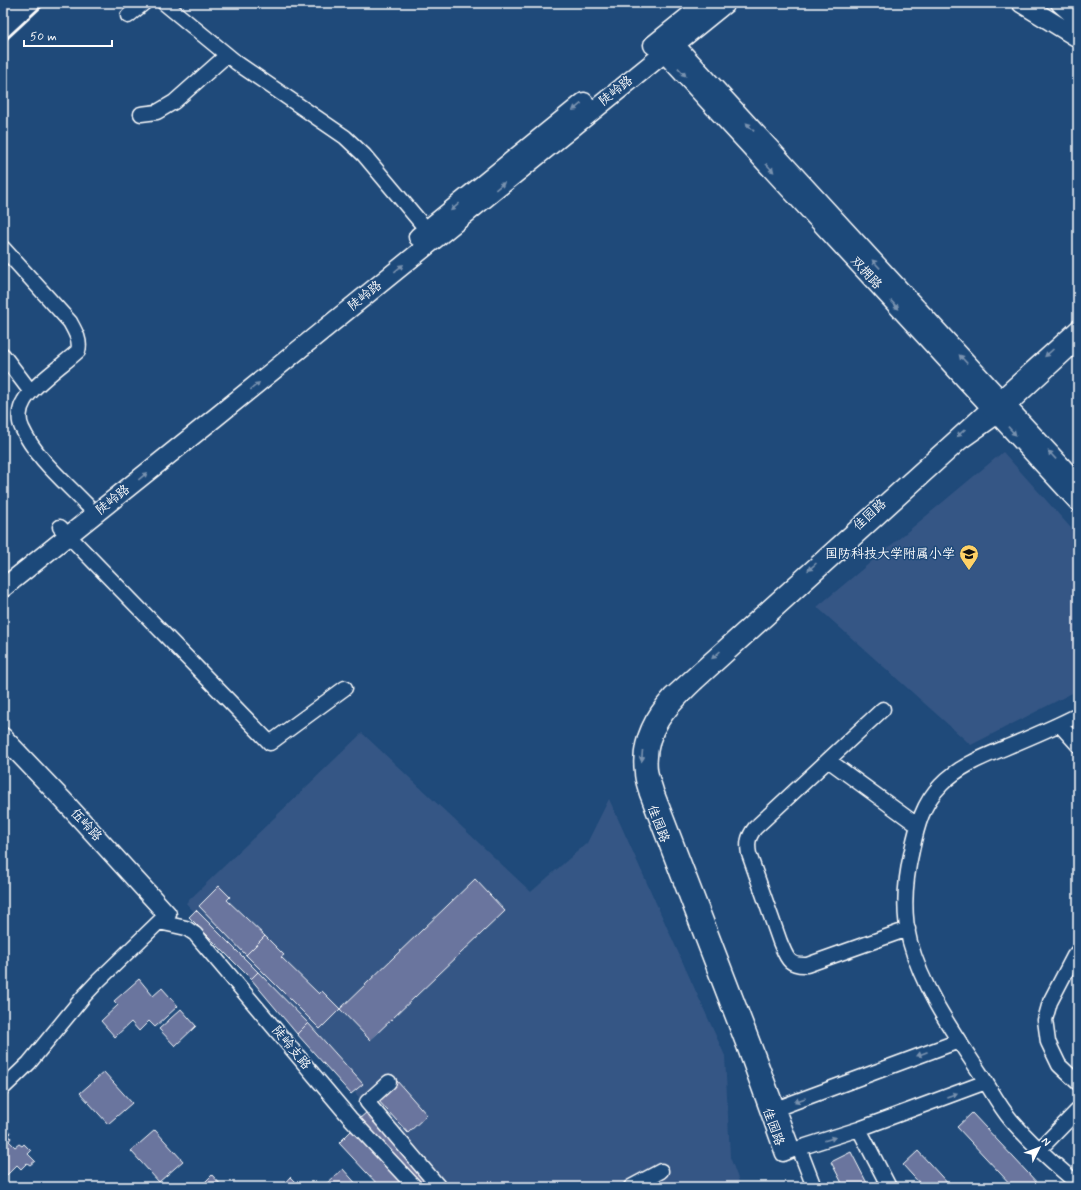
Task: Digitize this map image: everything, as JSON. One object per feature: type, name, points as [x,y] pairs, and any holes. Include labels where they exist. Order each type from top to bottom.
[{"type":"main road","name":"陡岭路","points":[[3,574],[64,532],[421,251],[665,44],[705,3]]},
{"type":"main road","name":"陡岭路","points":[[3,588],[64,532],[87,505],[427,230],[665,44],[726,3]]},
{"type":"main road","points":[[1021,3],[1078,37]]},
{"type":"main road","points":[[1037,3],[1078,37]]},
{"type":"main road","points":[[1060,3],[1078,19]]},
{"type":"main road","name":"双拥路","points":[[665,44],[999,407],[1078,502]]},
{"type":"main road","name":"双拥路","points":[[999,407],[1078,484]]},
{"type":"main road","name":"伍岭路","points":[[3,737],[74,811],[161,916]]},
{"type":"main road","name":"伍岭路","points":[[3,753],[161,916]]},
{"type":"street","points":[[128,16],[144,3]]},
{"type":"street","points":[[164,3],[237,64],[346,137],[364,155],[427,230]]},
{"type":"street","points":[[141,114],[157,112],[174,102],[227,55]]},
{"type":"street","points":[[3,248],[70,322],[80,345],[78,352],[31,392],[24,401],[19,414],[22,427],[41,458],[87,505]]},
{"type":"street","name":"佳园路","points":[[999,407],[1078,327]]},
{"type":"street","name":"佳园路","points":[[814,1187],[796,1149],[772,1110],[647,794],[642,773],[642,756],[649,726],[656,713],[671,695],[999,407],[1078,342]]},
{"type":"street","points":[[3,356],[31,392]]},
{"type":"street","points":[[64,532],[270,743],[345,688]]},
{"type":"street","points":[[883,709],[755,828],[748,838],[749,854],[786,956],[798,966],[807,965],[908,929]]},
{"type":"street","points":[[1078,715],[1060,725],[977,759],[957,771],[940,786],[927,802],[917,825],[908,866],[905,889],[905,912],[910,942],[921,974],[939,1009],[1010,1118],[1039,1150],[1078,1184]]},
{"type":"street","points":[[1060,725],[1078,745]]},
{"type":"street","points":[[828,760],[917,825]]},
{"type":"street","points":[[3,1080],[40,1043],[80,992],[94,977],[161,916]]},
{"type":"street","points":[[3,1088],[29,1063],[94,986],[161,916]]},
{"type":"street","name":"陡岭支路","points":[[161,916],[195,934],[350,1118],[416,1187]]},
{"type":"street","points":[[1078,951],[1050,1002],[1045,1020],[1048,1042],[1059,1064],[1078,1083]]},
{"type":"street","points":[[772,1110],[958,1040]]},
{"type":"street","points":[[389,1082],[367,1102],[439,1187]]},
{"type":"street","points":[[796,1149],[859,1129],[986,1082]]},
{"type":"street","points":[[1039,1150],[1078,1110]]},
{"type":"street","points":[[859,1129],[889,1187]]},
{"type":"street","points":[[631,1187],[661,1170]]},
{"type":"shaded area","name":"国防科技大学附属小学","points":[[1003,452],[1078,536],[1078,690],[971,745],[817,607]]},
{"type":"shaded area","points":[[362,733],[531,892],[587,843],[609,799],[725,1056],[730,1157],[741,1187],[439,1187],[186,903]]},
{"type":"building","points":[[475,879],[505,911],[370,1040],[340,1009]]},
{"type":"building","points":[[219,886],[230,897],[227,900],[265,936],[246,955],[199,906]]},
{"type":"building","points":[[196,910],[258,972],[251,979],[189,917]]},
{"type":"building","points":[[265,936],[284,955],[281,957],[319,994],[322,991],[340,1009],[320,1029],[246,955]]},
{"type":"building","points":[[258,972],[308,1023],[297,1034],[251,979]]},
{"type":"building","points":[[139,979],[153,996],[162,988],[178,1006],[155,1027],[149,1021],[139,1031],[131,1022],[115,1037],[101,1021],[118,1005],[114,1001]]},
{"type":"building","points":[[181,1009],[196,1026],[175,1046],[159,1029]]},
{"type":"building","points":[[308,1023],[363,1084],[351,1094],[297,1034]]},
{"type":"building","points":[[104,1072],[132,1103],[108,1124],[80,1093]]},
{"type":"building","points":[[397,1081],[427,1115],[408,1133],[377,1099]]},
{"type":"building","points":[[367,1112],[433,1187],[419,1187],[359,1119]]},
{"type":"building","points":[[972,1113],[1041,1187],[1013,1187],[957,1127]]},
{"type":"building","points":[[4,1125],[11,1133],[9,1135],[11,1138],[9,1141],[15,1147],[19,1144],[22,1146],[24,1144],[31,1151],[28,1154],[35,1161],[30,1165],[27,1163],[21,1169],[17,1165],[7,1175],[5,1173],[3,1175]]},
{"type":"building","points":[[354,1128],[408,1187],[380,1187],[339,1143]]},
{"type":"building","points":[[155,1130],[183,1161],[159,1182],[131,1151]]},
{"type":"building","points":[[918,1151],[951,1187],[923,1187],[903,1165]]},
{"type":"building","points":[[851,1152],[869,1187],[844,1187],[831,1162]]},
{"type":"building","points":[[343,1169],[359,1187],[327,1187],[325,1185]]},
{"type":"building","points":[[212,1175],[223,1187],[200,1187]]},
{"type":"building","points":[[290,1177],[300,1187],[281,1187]]},
{"type":"railway","points":[[3,42],[45,3]]},
{"type":"place","name":"国防科技大学附属小学","points":[[969,571]]}]
